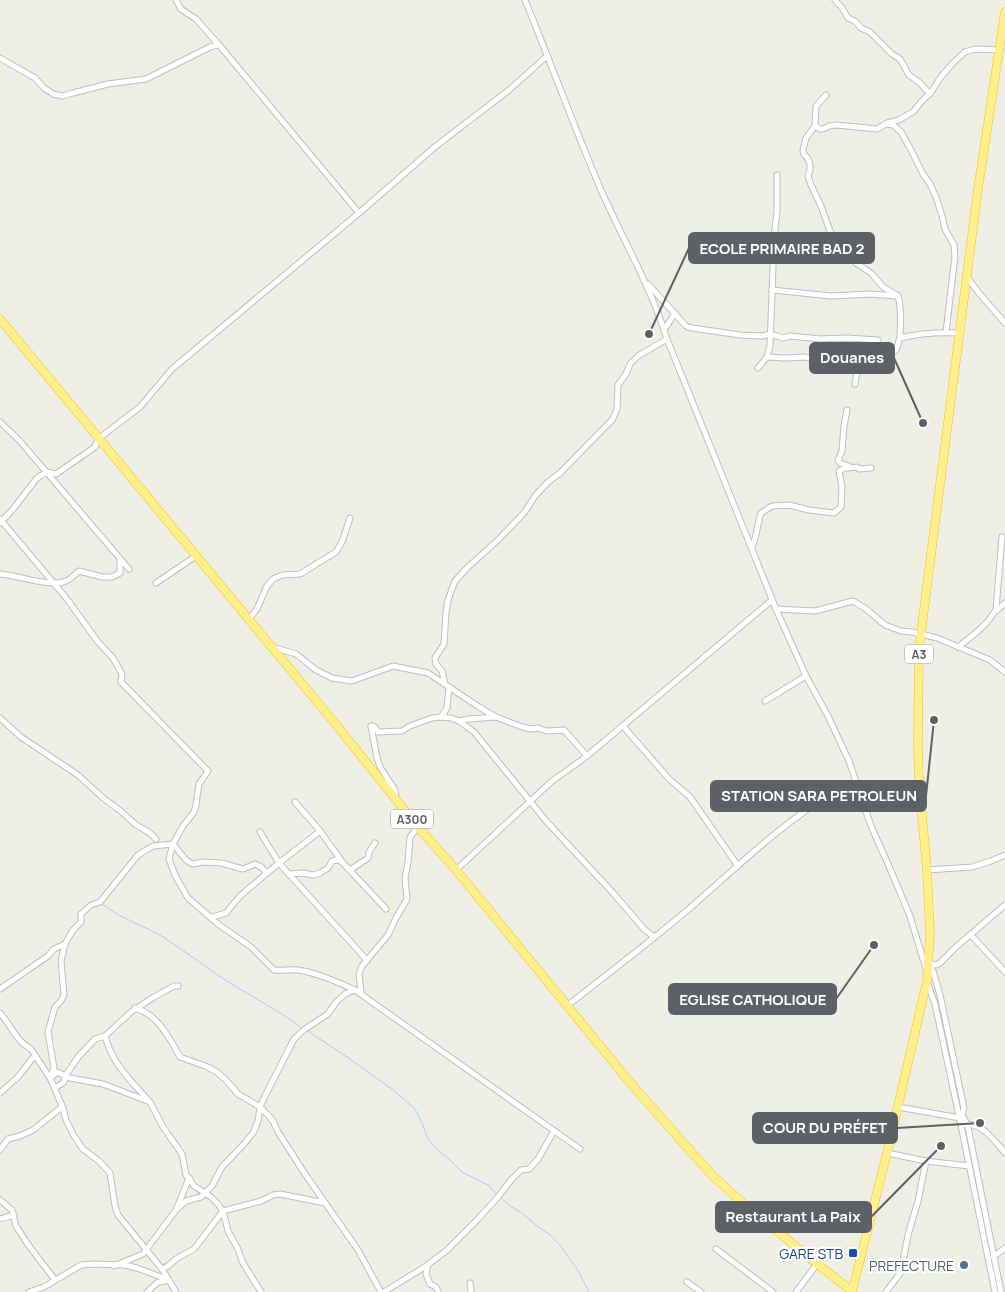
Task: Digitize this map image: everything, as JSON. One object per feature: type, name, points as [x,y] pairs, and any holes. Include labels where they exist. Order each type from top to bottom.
[{"type":"highway","name":"A3","points":[[852,1292],[898,1107],[929,963],[928,870],[919,783],[918,664],[920,634],[984,143],[1005,12]]},
{"type":"highway","name":"A300","points":[[0,319],[628,1080],[700,1162],[744,1204],[852,1292]]},
{"type":"street","points":[[176,0],[181,9],[196,19],[220,46],[359,213]]},
{"type":"street","points":[[524,0],[601,188],[644,280],[772,600],[806,676],[842,746],[871,826],[910,916],[935,1004],[960,1118],[964,1124],[969,1166],[995,1292]]},
{"type":"street","points":[[835,0],[848,18],[870,32],[892,54],[900,59],[909,76],[920,83],[930,94]]},
{"type":"street","points":[[0,58],[35,78],[53,94],[62,96],[108,84],[146,78],[210,47],[220,46]]},
{"type":"street","points":[[815,126],[824,129],[829,126],[837,126],[876,129],[900,120],[914,111],[920,102],[930,94],[952,64],[965,52],[975,49],[999,50]]},
{"type":"street","points":[[547,56],[509,90],[436,146],[172,370],[140,407],[98,439],[95,447],[56,474],[47,472],[37,478],[1,521],[67,599],[98,642],[113,658],[122,674],[121,682],[208,771],[199,784],[194,812],[183,826],[173,844],[169,859],[175,875],[188,898],[218,924],[251,947],[274,970],[308,972],[361,993],[580,1149]]},
{"type":"street","points":[[767,357],[804,357],[836,362],[846,361],[856,359],[878,349],[895,351],[900,338],[898,296],[883,287],[871,272],[856,263],[832,235],[808,176],[810,164],[803,150],[806,138],[815,126],[816,106],[826,95]]},
{"type":"street","points":[[886,124],[893,125],[910,148],[922,174],[930,184],[936,197],[944,229],[954,245],[955,256],[946,332]]},
{"type":"street","points":[[758,368],[767,357],[770,346],[777,175]]},
{"type":"street","points":[[967,277],[1005,323]]},
{"type":"street","points":[[644,280],[688,327],[740,335],[762,336],[770,334],[783,338],[790,336],[878,340],[878,349]]},
{"type":"street","points":[[772,290],[832,296],[870,294],[898,296]]},
{"type":"street","points":[[664,330],[675,313]]},
{"type":"street","points":[[900,338],[917,333],[960,333]]},
{"type":"street","points":[[441,717],[447,708],[447,686],[435,658],[444,644],[448,600],[455,581],[524,513],[535,496],[548,482],[560,473],[612,420],[617,409],[618,386],[630,364],[638,356],[666,339]]},
{"type":"street","points":[[855,384],[858,365],[872,352]]},
{"type":"street","points":[[847,410],[842,451],[838,460],[840,463],[850,467]]},
{"type":"street","points":[[0,422],[19,440],[47,472],[129,570]]},
{"type":"street","points":[[752,548],[761,513],[772,506],[789,505],[834,513],[841,507],[842,487],[839,471],[850,467],[857,467],[859,469],[871,468]]},
{"type":"street","points":[[248,619],[257,609],[267,586],[273,579],[282,575],[300,574],[336,552],[342,542],[350,518]]},
{"type":"street","points":[[994,613],[1002,536]]},
{"type":"street","points":[[156,583],[196,556]]},
{"type":"street","points":[[0,574],[10,574],[54,584],[66,581],[79,571],[112,578],[120,572],[120,558]]},
{"type":"street","points":[[456,870],[556,778],[587,756],[772,600]]},
{"type":"street","points":[[776,609],[816,611],[853,601],[885,624],[901,631],[937,638],[990,660],[1005,672]]},
{"type":"street","points":[[958,647],[983,626],[1005,602]]},
{"type":"street","points":[[271,647],[296,654],[316,670],[332,678],[352,681],[393,666],[428,672],[478,707],[496,717],[531,729],[538,728],[547,731],[564,730],[587,756]]},
{"type":"street","points":[[765,701],[806,676]]},
{"type":"street","points":[[396,798],[395,790],[380,767],[371,726],[378,732],[386,732],[402,731],[432,718],[441,717],[459,721],[474,732],[529,802],[644,929],[654,937]]},
{"type":"street","points":[[459,721],[496,717]]},
{"type":"street","points":[[0,718],[21,737],[78,775],[136,825],[156,839]]},
{"type":"street","points":[[623,726],[669,779],[694,802],[738,866]]},
{"type":"street","points":[[568,1005],[654,937],[810,806],[832,794],[846,804],[860,796],[919,783]]},
{"type":"street","points":[[295,802],[344,863],[386,909]]},
{"type":"street","points":[[361,993],[359,974],[362,966],[388,935],[407,899],[405,878],[410,838],[418,827]]},
{"type":"street","points":[[212,917],[226,913],[240,896],[320,831]]},
{"type":"street","points":[[260,832],[279,863],[367,961]]},
{"type":"street","points":[[350,870],[368,858],[368,852],[375,843]]},
{"type":"street","points":[[173,844],[186,860],[192,864],[204,862],[221,863],[243,869],[255,864],[267,873]]},
{"type":"street","points":[[50,1078],[54,1068],[48,1032],[55,1007],[64,995],[61,960],[64,944],[81,922],[81,914],[91,905],[100,902],[138,855],[153,846],[173,844]]},
{"type":"street","points":[[928,870],[972,867],[991,862],[1005,855]]},
{"type":"street","points":[[289,874],[313,874],[328,868],[332,861],[337,860],[344,863]]},
{"type":"street","points":[[929,963],[936,965],[940,963],[1005,905]]},
{"type":"street","points":[[971,935],[1005,972]]},
{"type":"street","points":[[0,989],[48,956],[54,949],[64,944]]},
{"type":"street","points":[[929,963],[934,971],[940,995],[964,1108],[962,1115],[995,1256],[1001,1292]]},
{"type":"street","points":[[55,1088],[64,1082],[65,1076],[94,1039],[105,1036],[136,1008],[174,986],[178,986]]},
{"type":"street","points":[[114,1266],[143,1254],[176,1210],[186,1201],[201,1196],[212,1186],[222,1167],[253,1133],[258,1121],[260,1107],[294,1039],[305,1029],[328,1014],[336,1002],[345,994],[355,990]]},
{"type":"street","points":[[136,1008],[143,1010],[159,1023],[167,1033],[180,1057],[208,1067],[218,1073],[238,1094],[260,1107],[273,1121],[278,1132],[324,1203],[334,1214],[358,1250],[382,1292],[446,1251],[521,1170],[529,1169],[538,1159],[554,1131]]},
{"type":"street","points":[[0,1013],[13,1033],[31,1049],[50,1078],[74,1136],[83,1149],[99,1161],[110,1173],[118,1215],[162,1269],[176,1292]]},
{"type":"street","points":[[105,1036],[117,1066],[150,1102],[163,1127],[182,1154],[186,1175],[194,1186],[211,1197],[223,1211],[228,1231],[237,1246],[243,1262],[261,1292]]},
{"type":"street","points":[[0,1093],[18,1077],[35,1055]]},
{"type":"street","points":[[50,1078],[57,1072],[70,1078],[103,1084],[150,1102]]},
{"type":"street","points":[[0,1150],[8,1139],[33,1130],[62,1107]]},
{"type":"street","points":[[898,1107],[960,1118]]},
{"type":"street","points":[[964,1124],[973,1124],[984,1130],[1005,1153]]},
{"type":"street","points":[[887,1153],[926,1161],[969,1166]]},
{"type":"street","points":[[886,1292],[901,1272],[908,1235],[920,1195],[926,1161]]},
{"type":"street","points":[[176,1210],[189,1178]]},
{"type":"street","points":[[162,1269],[198,1246],[223,1211],[280,1194],[324,1203]]},
{"type":"street","points":[[0,1200],[12,1210],[16,1226],[55,1280]]},
{"type":"street","points":[[0,1219],[14,1215]]},
{"type":"street","points":[[988,1261],[1005,1248]]},
{"type":"street","points":[[716,1249],[774,1292]]},
{"type":"street","points":[[428,1264],[426,1274],[430,1284],[436,1287],[438,1292]]},
{"type":"street","points":[[796,1292],[817,1264]]},
{"type":"street","points":[[30,1292],[44,1287],[81,1265],[125,1265],[169,1280]]},
{"type":"street","points":[[147,1292],[158,1282],[169,1280]]},
{"type":"street","points":[[687,1282],[701,1292]]},
{"type":"street","points":[[470,1283],[472,1292]]},
{"type":"waterway","points":[[102,904],[117,914],[163,937],[219,976],[302,1028]]},
{"type":"waterway","points":[[306,1030],[392,1089],[415,1109],[428,1139],[439,1151],[462,1172],[488,1185],[498,1196]]},
{"type":"waterway","points":[[501,1198],[550,1235],[560,1245],[579,1272],[589,1292]]},
{"type":"place","name":"ECOLE PRIMAIRE BAD 2","points":[[649,334]]},
{"type":"place","name":"Douanes","points":[[923,423]]},
{"type":"place","name":"STATION SARA PETROLEUN","points":[[934,720]]},
{"type":"place","name":"EGLISE CATHOLIQUE","points":[[874,945]]},
{"type":"place","name":"COUR DU PRÉFET","points":[[980,1123]]},
{"type":"place","name":"Restaurant La Paix","points":[[941,1146]]},
{"type":"place","name":"GARE STB","points":[[853,1253]]},
{"type":"place","name":"PREFECTURE","points":[[964,1265]]}]
